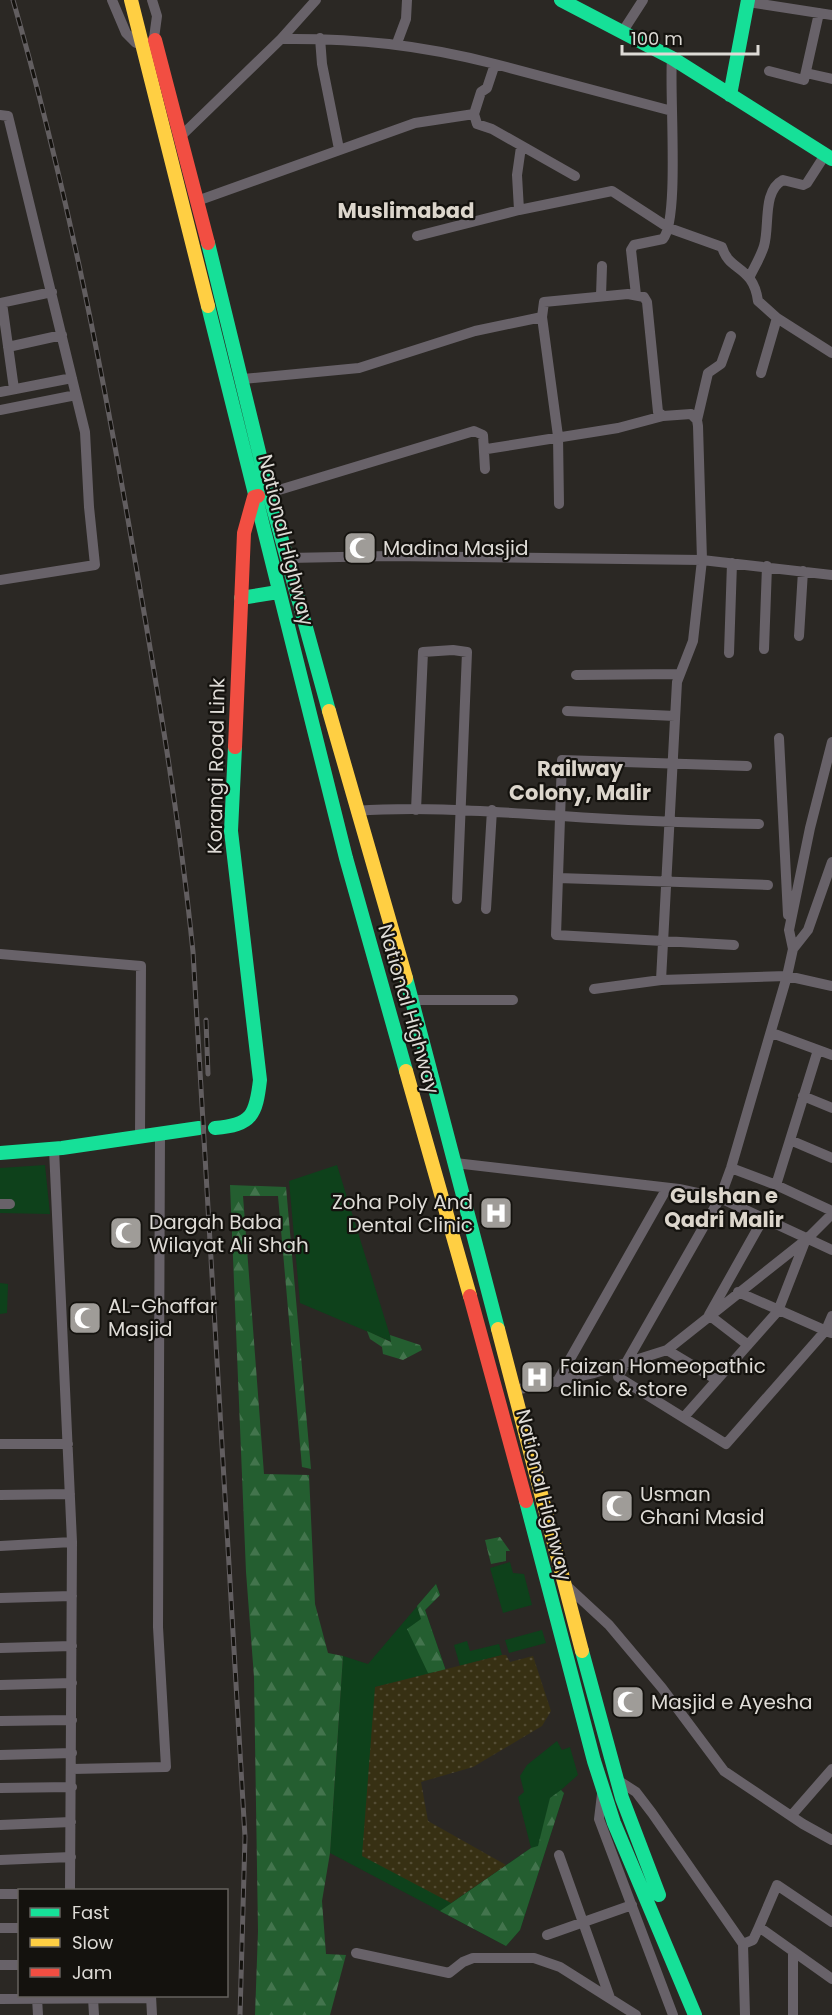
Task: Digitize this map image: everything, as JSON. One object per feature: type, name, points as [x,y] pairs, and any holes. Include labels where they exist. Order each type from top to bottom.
[{"type":"main road","points":[[121,0],[136,43],[148,68]]},
{"type":"main road","points":[[561,0],[672,58],[829,157]]},
{"type":"main road","points":[[730,95],[748,1]]},
{"type":"main road","name":"National Highway","points":[[141,4],[154,38],[197,201],[243,379],[269,494],[356,811],[412,1000],[563,1582],[617,1779],[651,1876],[707,2015]]},
{"type":"main road","name":"National Highway","points":[[141,4],[148,68],[346,858],[475,1311],[603,1791],[695,2015]]},
{"type":"main road","points":[[255,497],[269,494]]},
{"type":"main road","name":"Korangi Road Link","points":[[215,1128],[238,1126],[252,1118],[258,1104],[260,1080],[231,831],[244,532],[255,497]]},
{"type":"main road","points":[[241,598],[278,592]]},
{"type":"main road","points":[[0,1153],[54,1149],[199,1128]]},
{"type":"main road","points":[[539,1554],[555,1547]]},
{"type":"street","points":[[112,0],[126,33],[136,43]]},
{"type":"street","points":[[180,137],[281,39],[313,3],[325,0]]},
{"type":"street","points":[[397,43],[406,19],[407,0]]},
{"type":"street","points":[[622,31],[643,0]]},
{"type":"street","points":[[748,1],[832,15]]},
{"type":"street","points":[[769,71],[802,81],[806,73],[819,13]]},
{"type":"street","points":[[281,39],[320,38],[397,43],[495,64],[672,111]]},
{"type":"street","points":[[320,38],[322,64],[339,149]]},
{"type":"street","points":[[636,295],[631,250],[634,245],[663,238],[669,228],[672,58]]},
{"type":"street","points":[[495,64],[487,88],[481,92],[474,114],[477,124],[492,129],[574,176]]},
{"type":"street","points":[[806,73],[832,79]]},
{"type":"street","points":[[197,201],[415,123],[474,114]]},
{"type":"street","points":[[0,115],[8,116],[85,432],[95,565],[0,580]]},
{"type":"street","points":[[519,210],[517,175],[521,147]]},
{"type":"street","points":[[750,276],[764,245],[768,204],[778,183],[783,180],[803,185],[807,183],[829,157]]},
{"type":"street","points":[[417,236],[519,210],[612,191],[669,228],[722,247],[725,256],[750,276],[756,286],[758,301],[777,318],[832,353]]},
{"type":"street","points":[[602,266],[602,296]]},
{"type":"street","points":[[14,389],[1,303],[52,292]]},
{"type":"street","points":[[559,504],[558,436],[542,317],[544,302],[602,296],[636,295],[644,297],[647,302],[655,406],[663,417]]},
{"type":"street","points":[[243,379],[359,368],[474,331],[542,317]]},
{"type":"street","points":[[762,373],[777,318]]},
{"type":"street","points":[[8,347],[62,335]]},
{"type":"street","points":[[661,980],[675,716],[680,674],[693,641],[702,560],[697,420],[708,373],[721,364],[731,336]]},
{"type":"street","points":[[0,392],[72,378]]},
{"type":"street","points":[[0,410],[76,395]]},
{"type":"street","points":[[487,448],[618,428],[682,413],[691,414],[697,420]]},
{"type":"street","points":[[269,494],[474,431],[483,435],[484,469]]},
{"type":"street","points":[[288,558],[390,556],[702,560],[832,575]]},
{"type":"street","points":[[729,653],[732,563]]},
{"type":"street","points":[[764,649],[767,566]]},
{"type":"street","points":[[800,636],[803,571]]},
{"type":"street","points":[[416,810],[423,652],[453,650],[466,652],[457,899]]},
{"type":"street","points":[[576,675],[680,674]]},
{"type":"street","points":[[567,711],[675,716]]},
{"type":"street","points":[[779,738],[789,930],[793,949],[787,976],[772,1033],[720,1198],[618,1377],[726,1444],[829,1332],[832,1316]]},
{"type":"street","points":[[789,930],[810,828],[832,742]]},
{"type":"street","points":[[734,945],[662,939],[555,935],[562,760],[672,766],[747,766]]},
{"type":"street","points":[[356,811],[492,810],[668,822],[759,824]]},
{"type":"street","points":[[486,909],[492,810]]},
{"type":"street","points":[[793,949],[808,930],[832,862]]},
{"type":"street","points":[[558,878],[768,885]]},
{"type":"street","points":[[0,954],[141,966],[140,1135]]},
{"type":"street","points":[[594,989],[661,980],[787,976],[832,986]]},
{"type":"street","points":[[412,1000],[513,1000]]},
{"type":"street","points":[[772,1033],[832,1054]]},
{"type":"street","points":[[776,1185],[818,1050]]},
{"type":"street","points":[[803,1096],[832,1108]]},
{"type":"street","points":[[72,1769],[166,1767],[158,1627],[160,1133]]},
{"type":"street","points":[[790,1140],[832,1158]]},
{"type":"street","points":[[54,1149],[72,1542],[70,1889]]},
{"type":"street","points":[[455,1163],[667,1188],[720,1198],[832,1250]]},
{"type":"street","points":[[515,1390],[557,1382],[667,1350],[807,1239],[832,1213],[776,1185],[731,1168]]},
{"type":"street","points":[[557,1382],[667,1188]]},
{"type":"street","points":[[709,1315],[763,1219]]},
{"type":"street","points":[[684,1417],[778,1311],[807,1239]]},
{"type":"street","points":[[738,1292],[829,1332]]},
{"type":"street","points":[[709,1315],[748,1345]]},
{"type":"street","points":[[667,1350],[717,1380]]},
{"type":"street","points":[[0,1444],[68,1444]]},
{"type":"street","points":[[0,1495],[70,1494]]},
{"type":"street","points":[[0,1546],[72,1542]]},
{"type":"street","points":[[563,1582],[609,1625],[662,1688],[724,1771],[791,1816],[832,1840]]},
{"type":"street","points":[[0,1598],[72,1596]]},
{"type":"street","points":[[0,1648],[72,1646]]},
{"type":"street","points":[[0,1685],[72,1683]]},
{"type":"street","points":[[0,1721],[72,1720]]},
{"type":"street","points":[[0,1755],[72,1753]]},
{"type":"street","points":[[791,1816],[832,1769]]},
{"type":"street","points":[[617,1779],[636,1792],[743,1944],[745,2015]]},
{"type":"street","points":[[0,1788],[72,1787]]},
{"type":"street","points":[[603,1791],[599,1819],[673,2015]]},
{"type":"street","points":[[0,1825],[71,1822]]},
{"type":"street","points":[[559,1855],[611,2000]]},
{"type":"street","points":[[0,1860],[71,1857]]},
{"type":"street","points":[[743,1944],[753,1940],[777,1885],[832,1922]]},
{"type":"street","points":[[0,1894],[18,1894]]},
{"type":"street","points":[[547,1935],[632,1905]]},
{"type":"street","points":[[759,1927],[832,1979]]},
{"type":"street","points":[[0,1928],[18,1928]]},
{"type":"street","points":[[793,1952],[794,2015]]},
{"type":"street","points":[[356,1953],[449,1973],[462,1962],[473,1958],[534,1958],[560,1967],[636,2015]]},
{"type":"street","points":[[0,1965],[18,1965]]},
{"type":"street","points":[[0,1999],[151,1997],[152,2015]]},
{"type":"street","points":[[37,1998],[38,2015]]},
{"type":"street","points":[[93,1998],[94,2015]]},
{"type":"green space","points":[[45,1165],[50,1214],[0,1213],[0,1168]]},
{"type":"green space","points":[[337,1165],[392,1342],[300,1303],[289,1181]]},
{"type":"green space","points":[[230,1185],[286,1187],[311,1469],[302,1467],[278,1196],[243,1196],[264,1474],[309,1475],[315,1604],[328,1653],[343,1656],[330,1853],[322,1901],[326,1954],[346,1955],[330,2015],[255,2015],[258,1931],[254,1677],[246,1572]]},
{"type":"green space","points":[[0,1283],[8,1284],[7,1313],[0,1314]]},
{"type":"green space","points":[[367,1331],[391,1342],[390,1335],[420,1345],[422,1350],[403,1360],[383,1354],[382,1347],[370,1339]]},
{"type":"green space","points":[[500,1537],[510,1551],[506,1551],[506,1561],[491,1564],[485,1540]]},
{"type":"green space","points":[[510,1562],[513,1573],[524,1574],[532,1605],[503,1613],[490,1568]]},
{"type":"green space","points":[[436,1584],[440,1595],[425,1610],[446,1671],[375,1687],[451,1903],[531,1848],[518,1797],[524,1792],[520,1776],[527,1765],[557,1741],[562,1750],[570,1747],[578,1775],[561,1790],[564,1793],[520,1930],[506,1946],[330,1853],[343,1656],[368,1664]]},
{"type":"green space","points":[[436,1584],[440,1595],[425,1610],[446,1671],[428,1673],[407,1629],[421,1619],[417,1606]]},
{"type":"green space","points":[[542,1630],[546,1643],[509,1653],[505,1640]]},
{"type":"green space","points":[[467,1641],[470,1651],[499,1644],[502,1655],[460,1666],[454,1645]]},
{"type":"green space","points":[[561,1790],[564,1793],[520,1930],[506,1946],[440,1911],[531,1848],[538,1846],[550,1798]]},
{"type":"sand","points":[[506,1655],[510,1662],[533,1656],[551,1711],[542,1726],[473,1767],[421,1782],[428,1821],[506,1865],[451,1903],[362,1856],[375,1687]]},
{"type":"railway","points":[[13,0],[65,200],[107,402],[174,796],[193,952],[245,1837],[240,2015]]},
{"type":"railway","points":[[206,1020],[208,1074]]},
{"type":"traffic: fast","points":[[561,0],[672,58],[832,159]]},
{"type":"traffic: fast","points":[[730,95],[748,0]]},
{"type":"traffic: fast","points":[[208,243],[269,493],[329,711]]},
{"type":"traffic: fast","points":[[208,306],[346,858],[406,1071]]},
{"type":"traffic: fast","points":[[241,598],[278,592]]},
{"type":"traffic: fast","points":[[215,1128],[237,1124],[250,1116],[254,1110],[260,1080],[231,831],[235,747]]},
{"type":"traffic: fast","points":[[406,978],[498,1329]]},
{"type":"traffic: fast","points":[[0,1153],[62,1148],[199,1128]]},
{"type":"traffic: fast","points":[[526,1501],[594,1761],[614,1823],[695,2015]]},
{"type":"traffic: fast","points":[[582,1651],[622,1798],[659,1895]]},
{"type":"traffic: slow","points":[[131,0],[208,306]]},
{"type":"traffic: slow","points":[[329,711],[406,978]]},
{"type":"traffic: slow","points":[[406,1071],[470,1296]]},
{"type":"traffic: slow","points":[[498,1329],[582,1651]]},
{"type":"traffic: jam","points":[[155,40],[208,243]]},
{"type":"traffic: jam","points":[[235,747],[244,533],[254,497],[258,496]]},
{"type":"traffic: jam","points":[[470,1296],[526,1501]]},
{"type":"place","name":"Madina Masjid","points":[[360,548]]},
{"type":"place","name":"Zoha Poly And Dental Clinic","points":[[496,1213]]},
{"type":"place","name":"Dargah Baba Wilayat Ali Shah","points":[[126,1233]]},
{"type":"place","name":"AL-Ghaffar Masjid","points":[[85,1318]]},
{"type":"place","name":"Faizan Homeopathic clinic & store","points":[[537,1377]]},
{"type":"place","name":"Usman Ghani Masid","points":[[617,1506]]},
{"type":"place","name":"Masjid e Ayesha","points":[[628,1702]]},
{"type":"district","name":"Muslimabad","points":[[406,211]]},
{"type":"district","name":"Railway Colony, Malir","points":[[580,781]]},
{"type":"district","name":"Gulshan e Qadri Malir","points":[[724,1208]]}]
